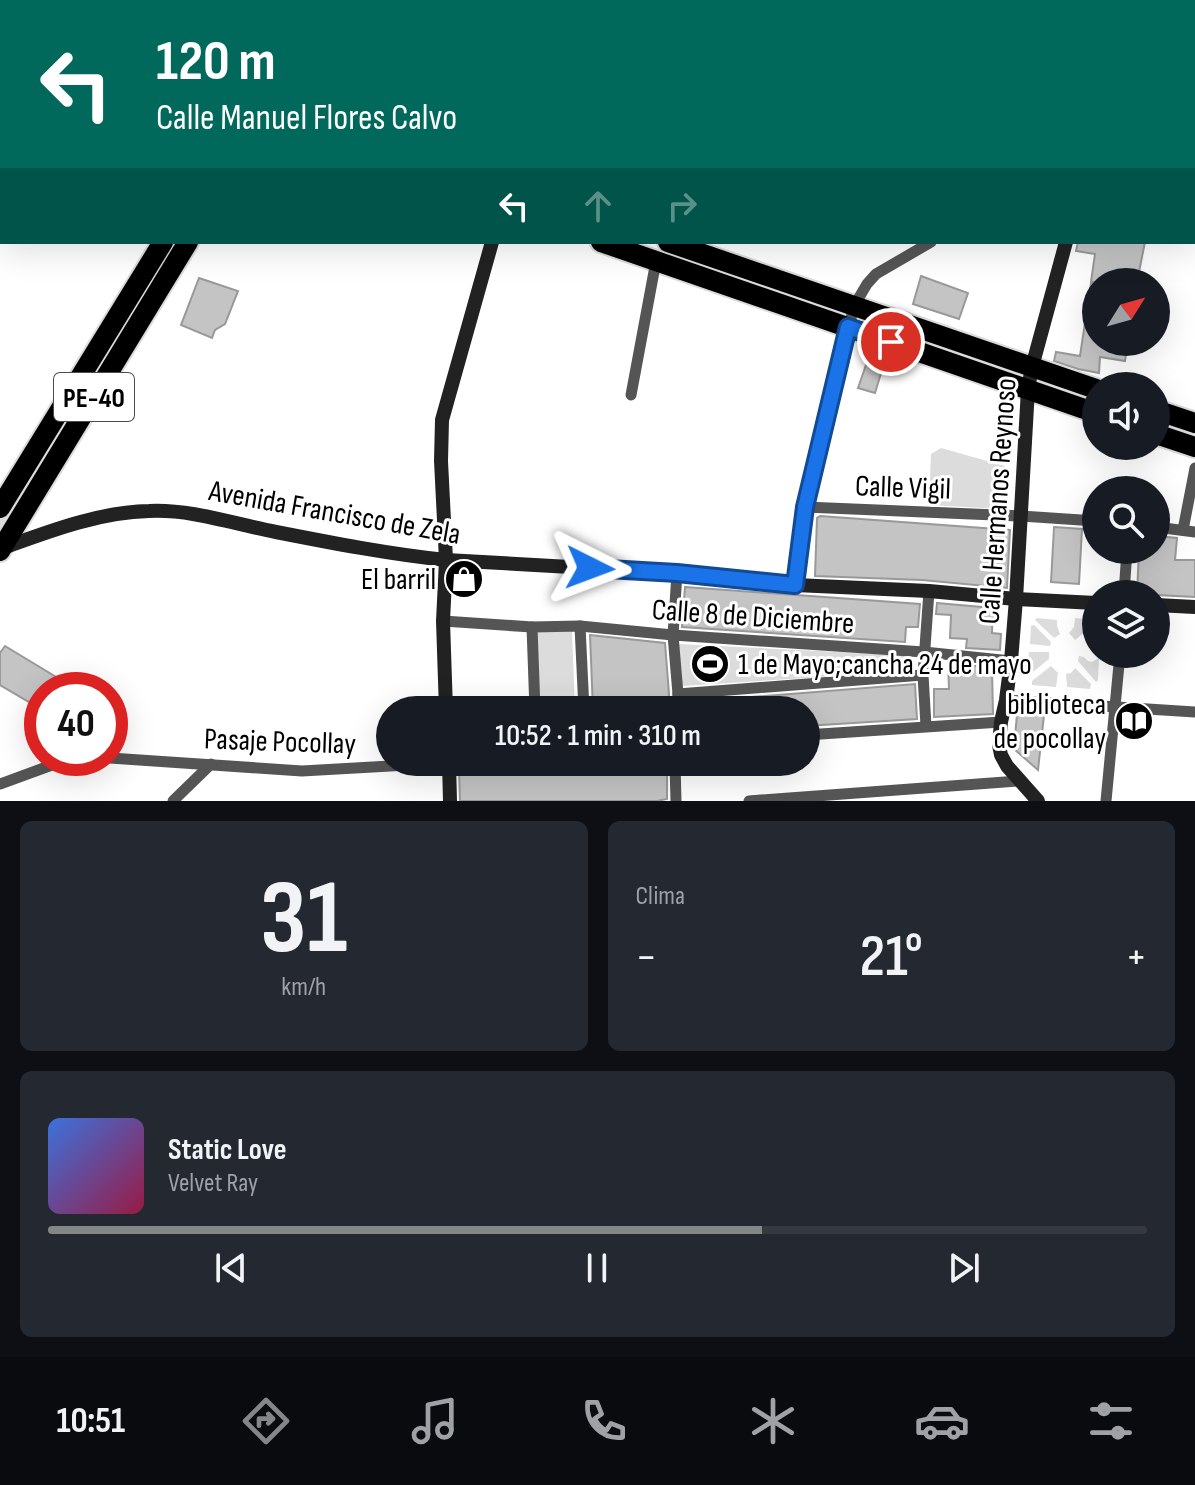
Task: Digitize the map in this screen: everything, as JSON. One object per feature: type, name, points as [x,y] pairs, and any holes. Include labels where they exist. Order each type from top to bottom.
[{"type":"highway","name":"PE-40","points":[[0,508],[162,244]]},
{"type":"highway","name":"PE-40","points":[[1,550],[187,244]]},
{"type":"highway","points":[[608,244],[1082,408]]},
{"type":"highway","points":[[674,244],[1082,384]]},
{"type":"highway","points":[[1170,415],[1195,423]]},
{"type":"highway","points":[[1170,439],[1195,447]]},
{"type":"street","points":[[446,696],[442,420],[491,244]]},
{"type":"street","points":[[795,585],[805,507],[854,306],[876,274],[928,244]]},
{"type":"street","name":"Calle Hermanos Reynoso","points":[[1038,801],[1001,755],[1001,722],[1011,661],[1028,389],[1065,244]]},
{"type":"street","points":[[631,395],[656,261]]},
{"type":"street","points":[[1189,531],[1195,468]]},
{"type":"street","name":"Calle Vigil","points":[[805,507],[1082,520]]},
{"type":"street","name":"Avenida Francisco de Zela","points":[[1,550],[48,532],[101,518],[130,512],[163,511],[446,560],[1082,602]]},
{"type":"street","points":[[677,573],[673,635],[678,694],[923,675]]},
{"type":"street","points":[[926,726],[923,675],[929,591]]},
{"type":"street","points":[[1170,606],[1195,607]]},
{"type":"street","name":"Calle 8 de Diciembre","points":[[443,621],[532,627],[580,626],[1011,661]]},
{"type":"street","points":[[580,626],[583,696]]},
{"type":"street","points":[[532,627],[534,696]]},
{"type":"street","points":[[1106,801],[1119,668]]},
{"type":"street","points":[[1006,700],[1195,712]]},
{"type":"street","points":[[820,734],[1001,722]]},
{"type":"street","name":"Pasaje Pocollay","points":[[128,759],[302,771],[376,767]]},
{"type":"street","points":[[173,801],[211,764]]},
{"type":"street","points":[[0,784],[24,775]]},
{"type":"street","points":[[450,801],[452,776]]},
{"type":"street","points":[[675,776],[676,801]]},
{"type":"street","points":[[749,801],[1019,781]]},
{"type":"shaded area","points":[[166,244],[180,244],[0,540],[0,518]]},
{"type":"shaded area","points":[[941,448],[1005,466],[1001,509],[929,505],[931,454]]},
{"type":"shaded area","points":[[1075,618],[1082,619],[1082,634],[1075,640],[1069,633],[1074,627]]},
{"type":"shaded area","points":[[1035,620],[1057,620],[1060,634],[1054,638]]},
{"type":"shaded area","points":[[1034,625],[1051,642],[1050,646],[1030,644],[1031,626]]},
{"type":"shaded area","points":[[529,629],[572,631],[574,696],[531,696]]},
{"type":"shaded area","points":[[678,644],[902,655],[907,658],[909,666],[898,672],[681,686]]},
{"type":"shaded area","points":[[1029,652],[1049,652],[1049,659],[1029,675],[1027,674]]},
{"type":"shaded area","points":[[1051,666],[1058,673],[1056,687],[1032,685],[1032,681]]},
{"type":"shaded area","points":[[1075,668],[1091,684],[1090,689],[1067,687],[1066,674]]},
{"type":"shaded area","points":[[1084,668],[1099,668],[1096,682]]},
{"type":"building","points":[[1078,244],[1145,244],[1140,268],[1093,268],[1095,254],[1076,251]]},
{"type":"building","points":[[921,276],[968,293],[959,319],[913,304]]},
{"type":"building","points":[[199,278],[238,291],[225,324],[215,330],[212,338],[181,325]]},
{"type":"building","points":[[1082,343],[1082,356],[1126,356],[1125,361],[1100,357],[1099,372],[1054,361],[1056,352],[1080,356]]},
{"type":"building","points":[[866,365],[882,370],[875,393],[858,388]]},
{"type":"building","points":[[817,518],[1010,530],[1007,588],[922,580],[815,576]]},
{"type":"building","points":[[1054,527],[1082,529],[1079,584],[1051,582]]},
{"type":"building","points":[[1170,537],[1177,538],[1175,560],[1195,560],[1195,597],[1170,596],[1170,580],[1138,580],[1138,564],[1170,564]]},
{"type":"building","points":[[685,587],[920,604],[918,627],[906,627],[905,642],[682,627]]},
{"type":"building","points":[[937,603],[993,608],[992,633],[1001,634],[1000,650],[966,648],[967,639],[950,638],[951,615],[936,614]]},
{"type":"building","points":[[590,635],[665,643],[669,696],[592,696]]},
{"type":"building","points":[[5,646],[48,672],[24,672],[24,699],[0,685],[0,653]]},
{"type":"building","points":[[948,663],[992,668],[993,714],[934,717],[934,689],[949,689]]},
{"type":"building","points":[[915,684],[917,719],[820,725],[820,696],[764,696]]},
{"type":"building","points":[[1017,714],[1044,715],[1038,770],[1014,749]]},
{"type":"building","points":[[459,776],[667,776],[667,799],[657,801],[460,801]]},
{"type":"place","name":"El barril","points":[[464,579]]},
{"type":"place","name":"1 de Mayo;cancha 24 de mayo","points":[[710,664]]},
{"type":"place","name":"biblioteca de pocollay","points":[[1134,721]]},
{"type":"route","points":[[590,568],[795,585],[805,507],[848,327],[891,342]]}]
